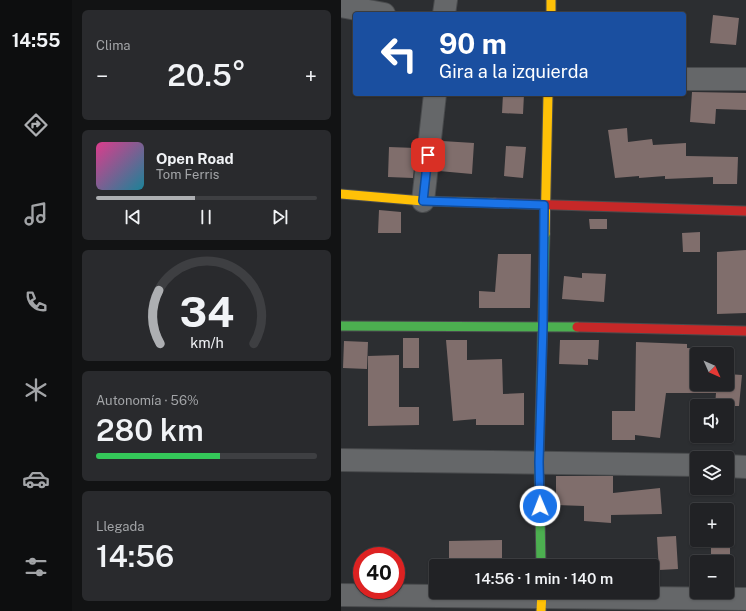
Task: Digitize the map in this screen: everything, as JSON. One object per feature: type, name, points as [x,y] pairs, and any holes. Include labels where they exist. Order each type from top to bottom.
[{"type":"street","points":[[444,12],[446,0]]},
{"type":"street","points":[[551,0],[551,12]]},
{"type":"street","points":[[341,6],[373,12]]},
{"type":"street","points":[[686,79],[746,79]]},
{"type":"street","points":[[423,201],[435,96]]},
{"type":"street","points":[[541,559],[539,462],[543,326],[544,205],[548,96]]},
{"type":"street","points":[[341,194],[423,201],[746,211]]},
{"type":"street","points":[[341,326],[543,326],[746,331]]},
{"type":"street","points":[[341,460],[690,465]]},
{"type":"street","points":[[734,466],[746,467]]},
{"type":"street","points":[[341,595],[542,600],[746,599]]},
{"type":"building","points":[[713,15],[739,18],[736,45],[710,43]]},
{"type":"building","points":[[692,92],[746,93],[746,110],[716,109],[715,124],[690,122]]},
{"type":"building","points":[[503,96],[524,96],[523,114],[502,113]]},
{"type":"building","points":[[627,128],[628,142],[652,139],[653,145],[686,143],[686,156],[738,157],[737,184],[713,184],[713,177],[665,179],[665,176],[639,178],[639,176],[615,178],[608,130]]},
{"type":"building","points":[[442,141],[474,143],[472,174],[439,171]]},
{"type":"building","points":[[506,146],[526,147],[523,178],[504,176]]},
{"type":"building","points":[[389,147],[416,148],[413,178],[388,177]]},
{"type":"building","points":[[379,210],[401,212],[401,233],[378,233]]},
{"type":"building","points":[[589,219],[607,219],[607,229],[590,229]]},
{"type":"building","points":[[700,232],[700,252],[683,252],[682,233]]},
{"type":"building","points":[[746,250],[746,313],[717,314],[717,252]]},
{"type":"building","points":[[498,254],[531,254],[530,308],[479,308],[479,291],[495,292]]},
{"type":"building","points":[[582,273],[606,274],[604,302],[562,299],[564,276],[582,278]]},
{"type":"building","points":[[403,338],[419,338],[419,368],[403,368]]},
{"type":"building","points":[[446,340],[467,340],[467,360],[502,359],[503,394],[524,393],[524,425],[476,425],[476,419],[453,421]]},
{"type":"building","points":[[560,340],[599,340],[598,360],[588,359],[588,365],[559,364]]},
{"type":"building","points":[[344,341],[368,342],[367,369],[343,368]]},
{"type":"building","points":[[636,342],[687,344],[687,348],[690,348],[690,391],[734,391],[734,374],[742,375],[739,406],[734,406],[734,399],[716,399],[716,393],[666,393],[660,438],[635,435],[635,440],[612,440],[612,411],[635,411]]},
{"type":"building","points":[[399,355],[399,407],[419,407],[419,425],[368,426],[368,356]]},
{"type":"building","points":[[556,476],[613,476],[613,493],[660,488],[662,514],[611,515],[611,523],[584,521],[584,506],[556,505]]},
{"type":"building","points":[[676,536],[678,569],[659,570],[657,537]]},
{"type":"building","points":[[502,540],[502,559],[449,559],[449,541]]},
{"type":"building","points":[[711,547],[730,547],[730,555],[711,555]]},
{"type":"traffic: fast","points":[[541,559],[539,462],[545,234]]},
{"type":"traffic: fast","points":[[341,326],[577,327]]},
{"type":"traffic: slow","points":[[551,0],[551,12]]},
{"type":"traffic: slow","points":[[545,234],[548,96]]},
{"type":"traffic: slow","points":[[341,194],[423,201],[495,203]]},
{"type":"traffic: slow","points":[[541,611],[542,599]]},
{"type":"traffic: jam","points":[[495,203],[746,211]]},
{"type":"traffic: jam","points":[[577,327],[746,331]]},
{"type":"route","points":[[428,155],[423,201],[544,205],[543,326],[539,462],[540,506]]}]
